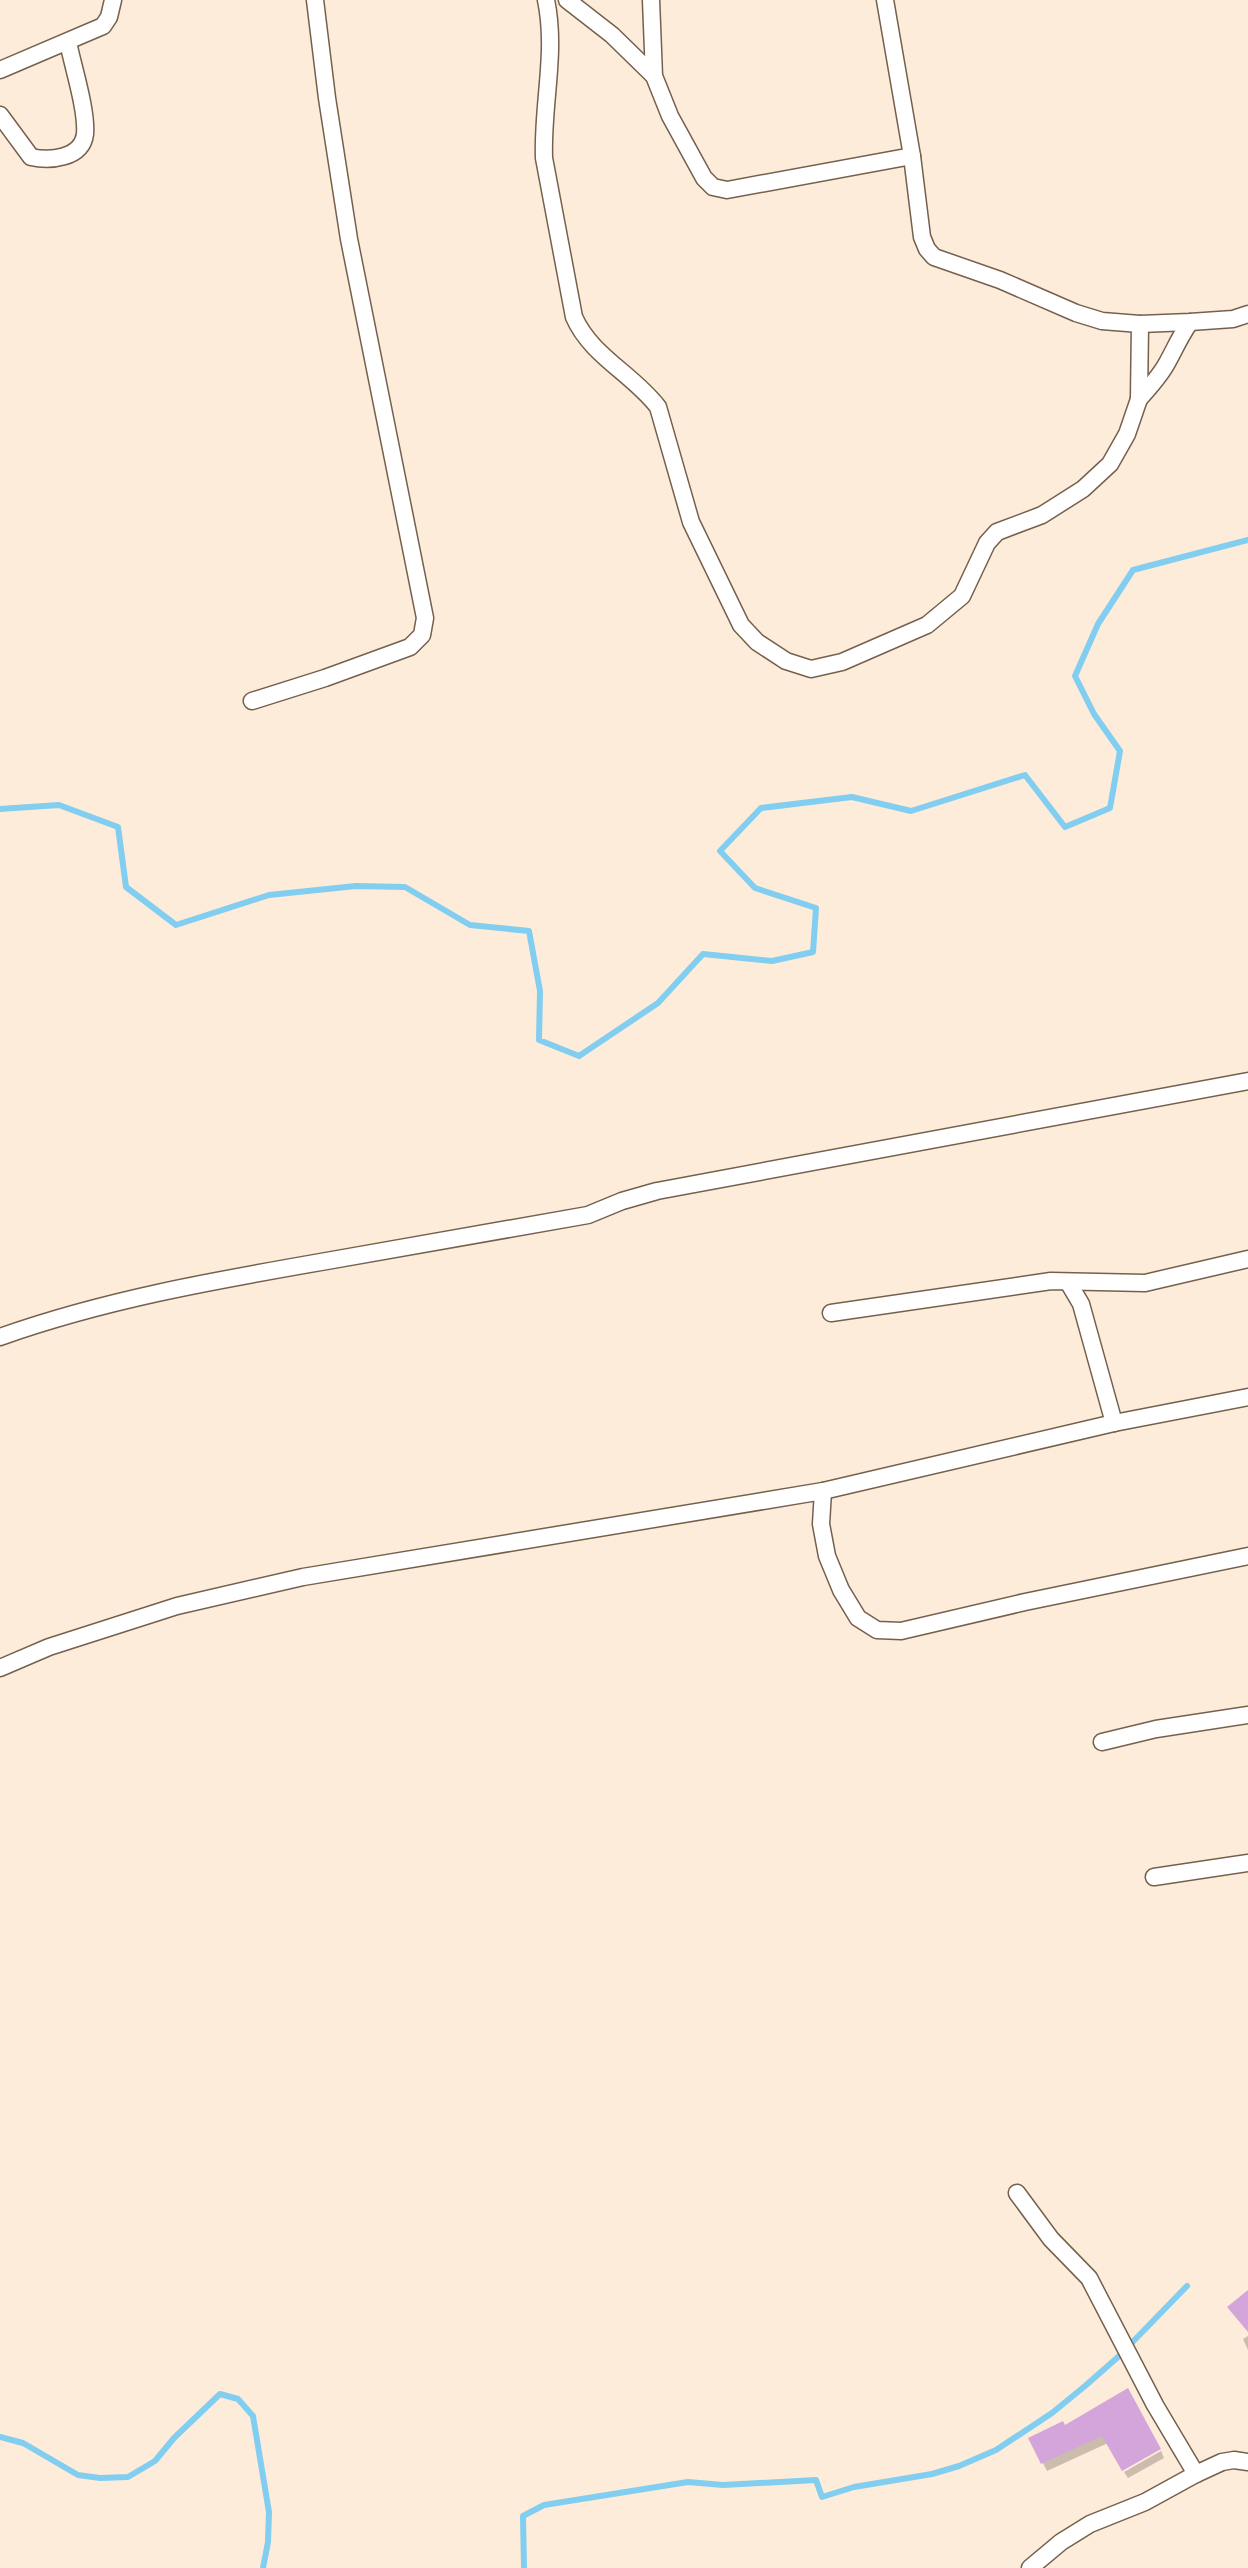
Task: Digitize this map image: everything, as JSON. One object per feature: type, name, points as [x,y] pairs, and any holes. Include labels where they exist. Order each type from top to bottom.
[{"type":"street","points":[[0,70],[103,26],[109,17],[113,0]]},
{"type":"street","points":[[252,701],[410,648],[422,635],[425,618],[349,239],[315,0]]},
{"type":"street","points":[[546,0],[551,26],[543,131],[544,158],[574,317],[581,333],[595,349],[649,395],[658,407],[682,496],[696,535],[741,625],[757,642],[786,661],[811,669],[842,662],[927,625],[962,596],[987,543],[997,532],[1042,515],[1083,489],[1110,464],[1127,434],[1139,399],[1140,324]]},
{"type":"street","points":[[567,0],[612,35],[654,76]]},
{"type":"street","points":[[651,0],[654,76],[670,116],[704,178],[713,187],[727,190],[912,156]]},
{"type":"street","points":[[885,0],[912,156],[922,237],[934,257],[1102,321],[1140,324],[1190,323],[1233,319],[1248,314]]},
{"type":"street","points":[[0,115],[31,157],[54,159],[71,153],[81,145],[85,136],[84,116],[68,42]]},
{"type":"street","points":[[1139,399],[1158,378],[1176,341],[1190,323]]},
{"type":"street","points":[[0,1337],[45,1321],[231,1278],[588,1215],[657,1191],[1248,1081]]},
{"type":"street","points":[[831,1313],[1051,1280],[1094,1283],[1154,1282],[1248,1259]]},
{"type":"street","points":[[1068,1282],[1081,1304],[1114,1423]]},
{"type":"street","points":[[1081,1304],[1094,1283]]},
{"type":"street","points":[[0,1668],[49,1647],[177,1606],[303,1577],[823,1491],[1114,1423],[1248,1396]]},
{"type":"street","points":[[823,1491],[821,1524],[827,1556],[841,1590],[858,1618],[877,1630],[901,1631],[1248,1556]]},
{"type":"street","points":[[1102,1742],[1248,1715]]},
{"type":"street","points":[[1154,1877],[1248,1863]]},
{"type":"street","points":[[1017,2193],[1051,2239],[1089,2278],[1155,2405],[1196,2474]]},
{"type":"street","points":[[1039,2566],[1061,2542],[1090,2524],[1145,2502],[1196,2474],[1234,2460],[1248,2462]]},
{"type":"building","points":[[1248,2290],[1248,2332],[1227,2307]]},
{"type":"building","points":[[1128,2388],[1161,2449],[1122,2471],[1102,2436],[1041,2464],[1028,2438],[1063,2421],[1065,2425]]},
{"type":"waterway","points":[[0,809],[59,805],[118,827],[126,887],[176,925],[269,895],[356,886],[405,887],[470,925],[529,931],[540,991],[539,1040],[579,1056],[658,1003],[703,954],[772,961],[813,952],[816,908],[755,888],[720,851],[761,808],[852,797],[911,811],[1025,775],[1065,827],[1110,808],[1120,751],[1094,714],[1075,676],[1098,624],[1133,570],[1248,540]]},
{"type":"waterway","points":[[524,2568],[523,2516],[544,2505],[688,2482],[723,2485],[816,2480],[822,2497],[854,2487],[932,2474],[959,2466],[996,2450],[1052,2413],[1118,2357],[1187,2286]]},
{"type":"waterway","points":[[0,2437],[23,2443],[78,2475],[100,2478],[128,2477],[155,2461],[174,2438],[220,2394],[238,2399],[253,2416],[269,2512],[268,2542],[263,2568]]}]
